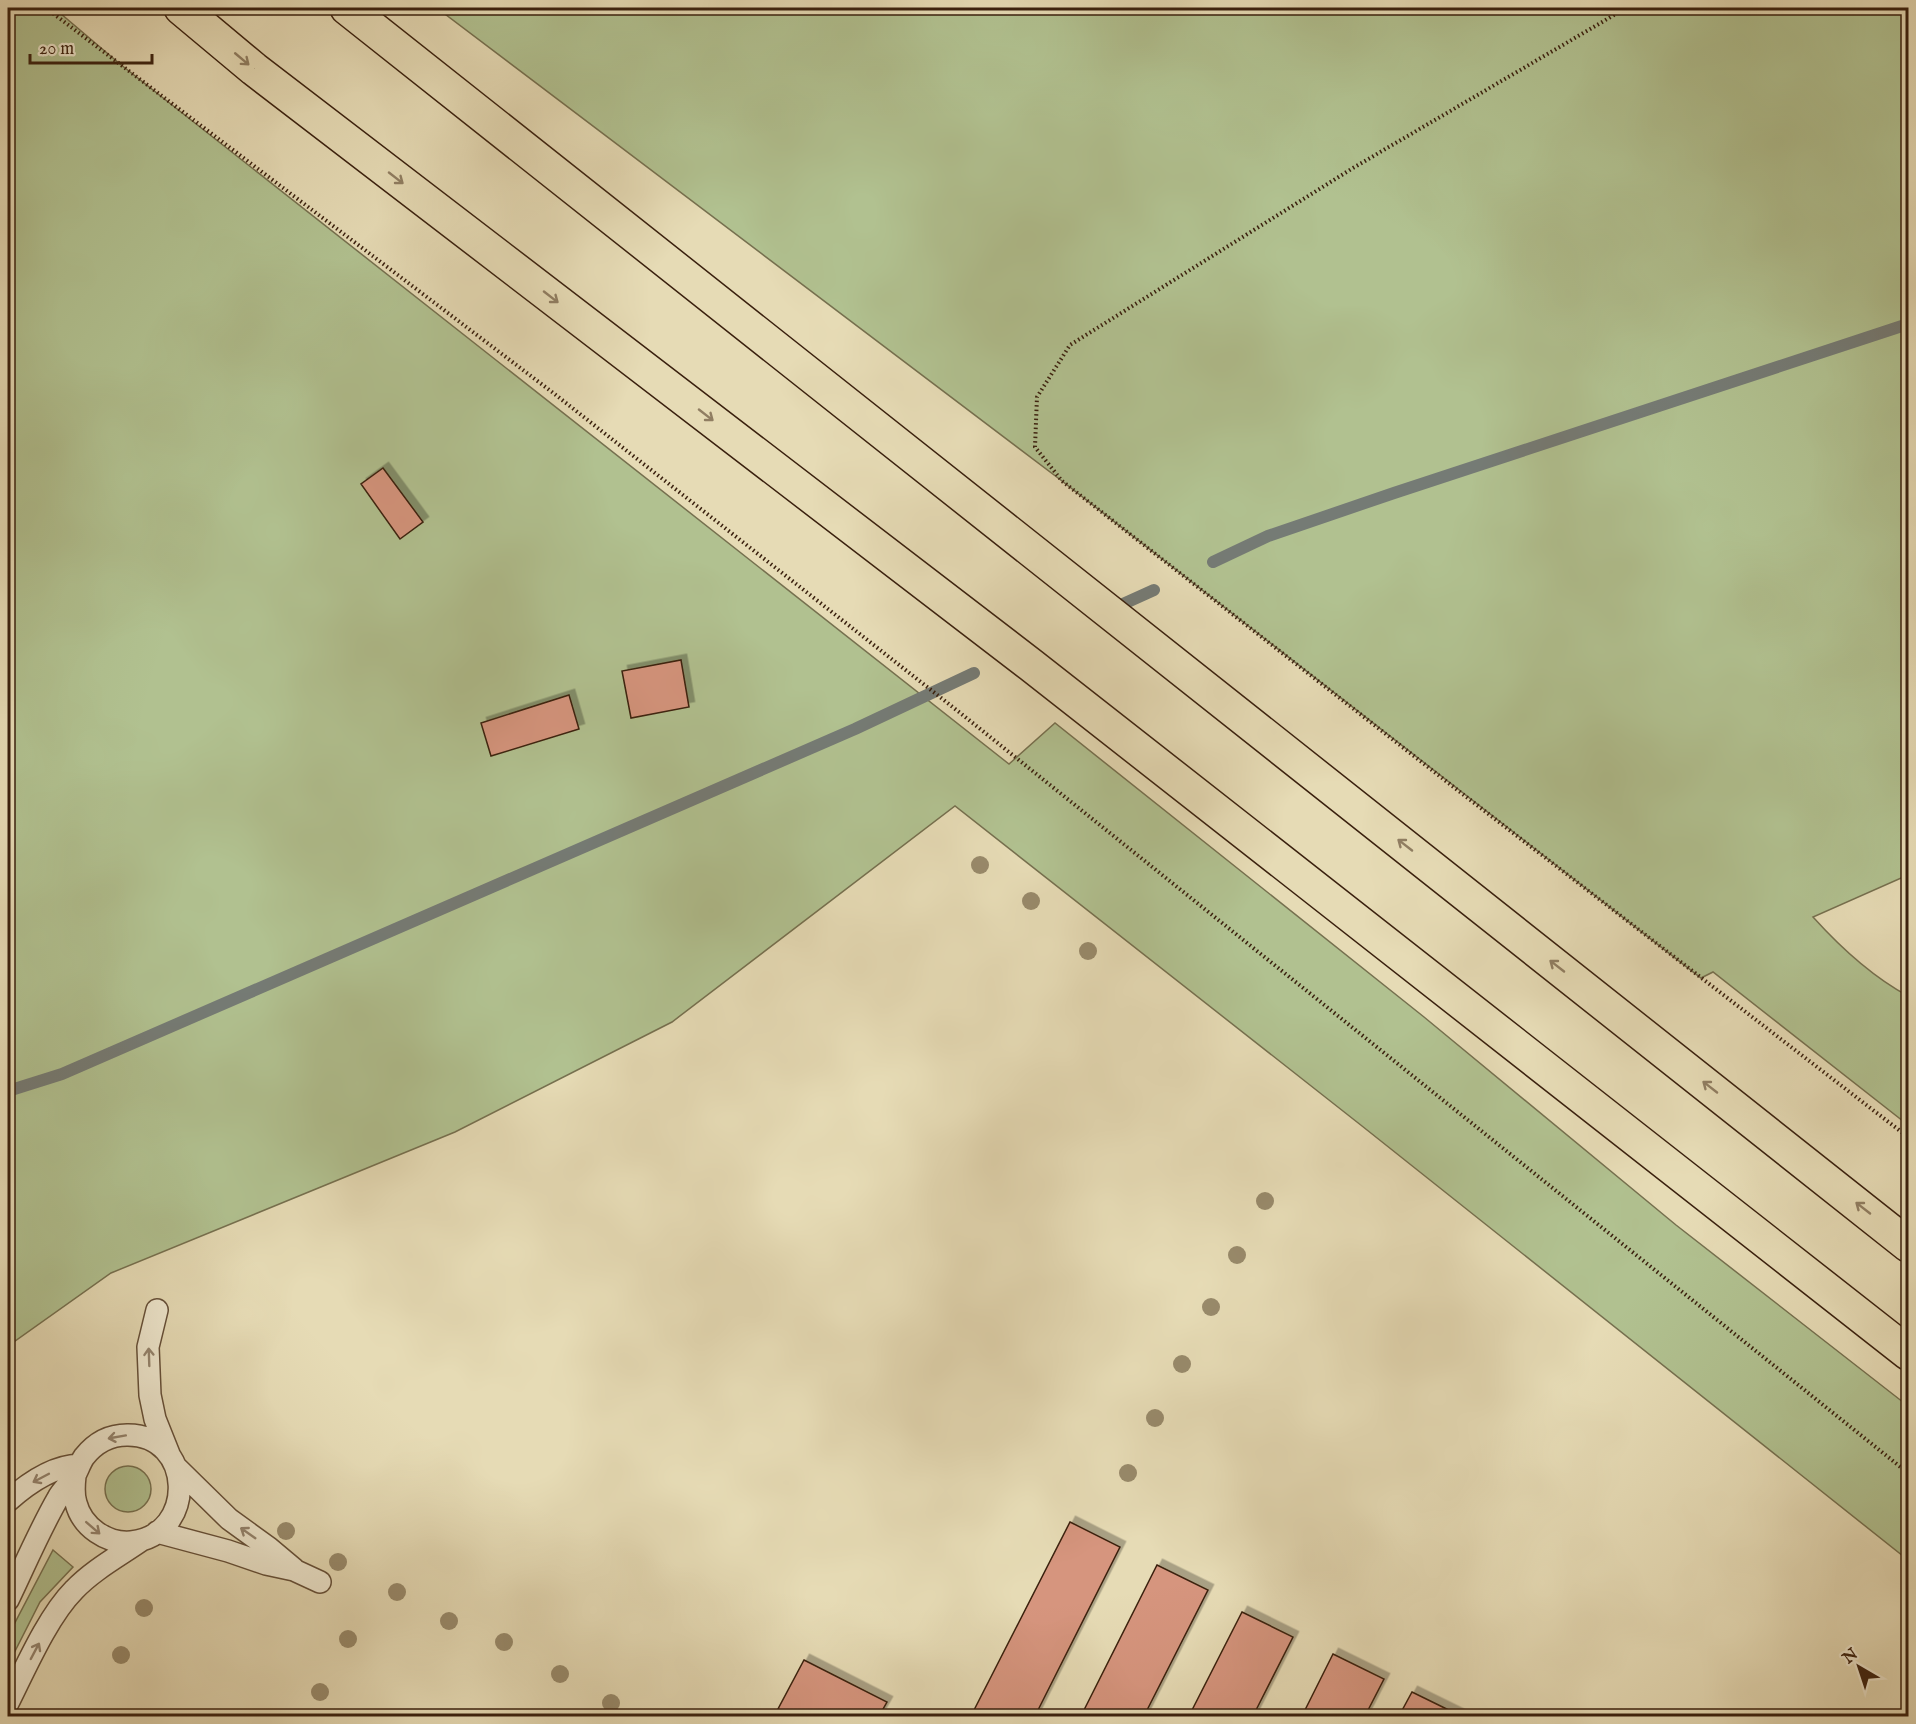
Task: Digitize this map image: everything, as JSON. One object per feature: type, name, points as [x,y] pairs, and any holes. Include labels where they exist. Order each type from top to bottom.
[{"type":"highway","points":[[181,8],[254,69],[1031,665],[1908,1353]]},
{"type":"highway","points":[[346,8],[1908,1245]]},
{"type":"lane","points":[[8,1703],[40,1640],[65,1599],[86,1579],[168,1522],[176,1510],[180,1496],[180,1481],[155,1419],[150,1395],[148,1347],[157,1310]]},
{"type":"lane","points":[[8,1600],[58,1498],[94,1446],[119,1435],[146,1438],[159,1445],[229,1519],[269,1548],[294,1570]]},
{"type":"lane","points":[[11,1496],[56,1470],[67,1466],[77,1471]]},
{"type":"lane","points":[[77,1471],[74,1491],[76,1505],[91,1528],[103,1536],[116,1541],[131,1542],[151,1535],[228,1551],[266,1564],[294,1570],[320,1582]]},
{"type":"path","points":[[46,8],[552,392],[959,712],[1908,1473]]},
{"type":"path","points":[[1626,8],[1353,168],[1070,345],[1038,397],[1035,447],[1062,481],[1460,792],[1908,1137]]},
{"type":"green space","points":[[8,8],[54,8],[120,64],[1009,764],[1055,723],[1424,1017],[1676,1225],[1908,1406],[1908,1560],[955,806],[672,1022],[455,1132],[111,1273],[8,1346]]},
{"type":"green space","points":[[437,8],[1908,8],[1908,875],[1813,917],[1857,961],[1881,980],[1908,996],[1908,1125],[1713,972],[1701,978],[1062,481]]},
{"type":"green space","points":[[133,1466],[145,1472],[150,1480],[150,1498],[145,1506],[137,1511],[123,1512],[111,1506],[106,1498],[105,1484],[111,1472],[119,1467]]},
{"type":"green space","points":[[53,1550],[73,1567],[40,1602],[8,1665],[8,1636]]},
{"type":"building","points":[[383,468],[423,522],[400,539],[361,484]]},
{"type":"building","points":[[681,660],[689,707],[631,718],[622,671]]},
{"type":"building","points":[[569,695],[579,729],[491,756],[481,723]]},
{"type":"building","points":[[1070,1522],[1120,1547],[1035,1716],[971,1716]]},
{"type":"building","points":[[1157,1565],[1208,1590],[1144,1716],[1081,1716]]},
{"type":"building","points":[[1242,1612],[1293,1637],[1253,1716],[1189,1716]]},
{"type":"building","points":[[1333,1654],[1384,1679],[1365,1716],[1302,1716]]},
{"type":"building","points":[[804,1660],[887,1702],[879,1716],[793,1716],[778,1709]]},
{"type":"building","points":[[1412,1692],[1461,1716],[1399,1716]]},
{"type":"waterway","points":[[1213,562],[1268,536],[1908,324]]},
{"type":"waterway","points":[[1123,604],[1154,590]]},
{"type":"waterway","points":[[8,1091],[62,1074],[855,729],[974,673]]}]
